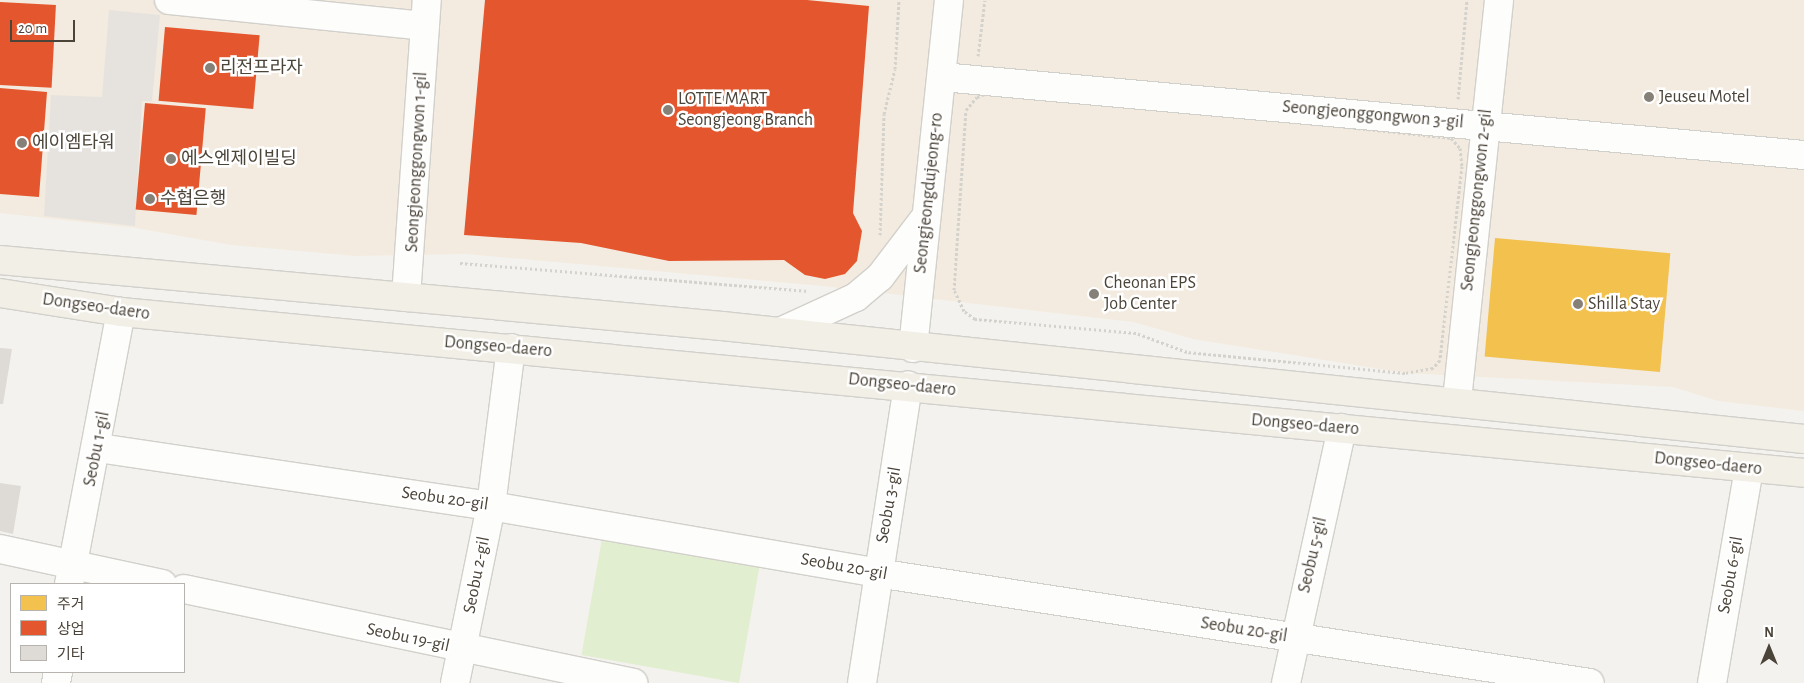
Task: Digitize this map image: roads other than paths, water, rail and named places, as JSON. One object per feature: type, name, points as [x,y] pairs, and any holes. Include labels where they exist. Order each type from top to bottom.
[{"type":"main road","name":"Dongseo-daero","points":[[0,260],[780,332],[913,348],[1457,400],[1804,438]]},
{"type":"main road","name":"Dongseo-daero","points":[[0,293],[121,312],[1804,473]]},
{"type":"main road","name":"Seongjeongdujeong-ro","points":[[908,386],[913,348]]},
{"type":"street","name":"Seongjeonggongwon 1-gil","points":[[169,0],[426,13],[406,296]]},
{"type":"street","name":"Seongjeongdujeong-ro","points":[[913,348],[924,219],[942,77],[949,0]]},
{"type":"street","name":"Seongjeonggongwon 2-gil","points":[[1457,400],[1499,0]]},
{"type":"street","name":"Seongjeonggongwon 3-gil","points":[[942,77],[1485,124],[1804,155]]},
{"type":"street","points":[[780,332],[856,297],[880,277],[924,219]]},
{"type":"street","name":"Seobu 1-gil","points":[[70,574],[98,448],[121,312]]},
{"type":"street","name":"Seobu 2-gil","points":[[455,683],[490,506],[511,348]]},
{"type":"street","name":"Seobu 3-gil","points":[[862,683],[877,573],[908,386]]},
{"type":"street","name":"Seobu 5-gil","points":[[1286,683],[1294,638],[1342,428]]},
{"type":"street","name":"Seobu 20-gil","points":[[98,448],[490,506],[877,573],[1590,683]]},
{"type":"street","name":"Seobu 6-gil","points":[[1712,683],[1749,468]]},
{"type":"street","points":[[0,550],[70,574],[153,583]]},
{"type":"street","name":"Seobu 19-gil","points":[[185,589],[462,650],[634,683]]},
{"type":"place","name":"리전프라자","points":[[210,68]]},
{"type":"place","name":"Jeuseu Motel","points":[[1649,97]]},
{"type":"place","name":"LOTTE MART Seongjeong Branch","points":[[668,110]]},
{"type":"place","name":"에이엠타워","points":[[22,143]]},
{"type":"place","name":"에스엔제이빌딩","points":[[171,159]]},
{"type":"place","name":"수협은행","points":[[150,199]]},
{"type":"place","name":"Cheonan EPS Job Center","points":[[1094,294]]},
{"type":"place","name":"Shilla Stay","points":[[1578,304]]}]
